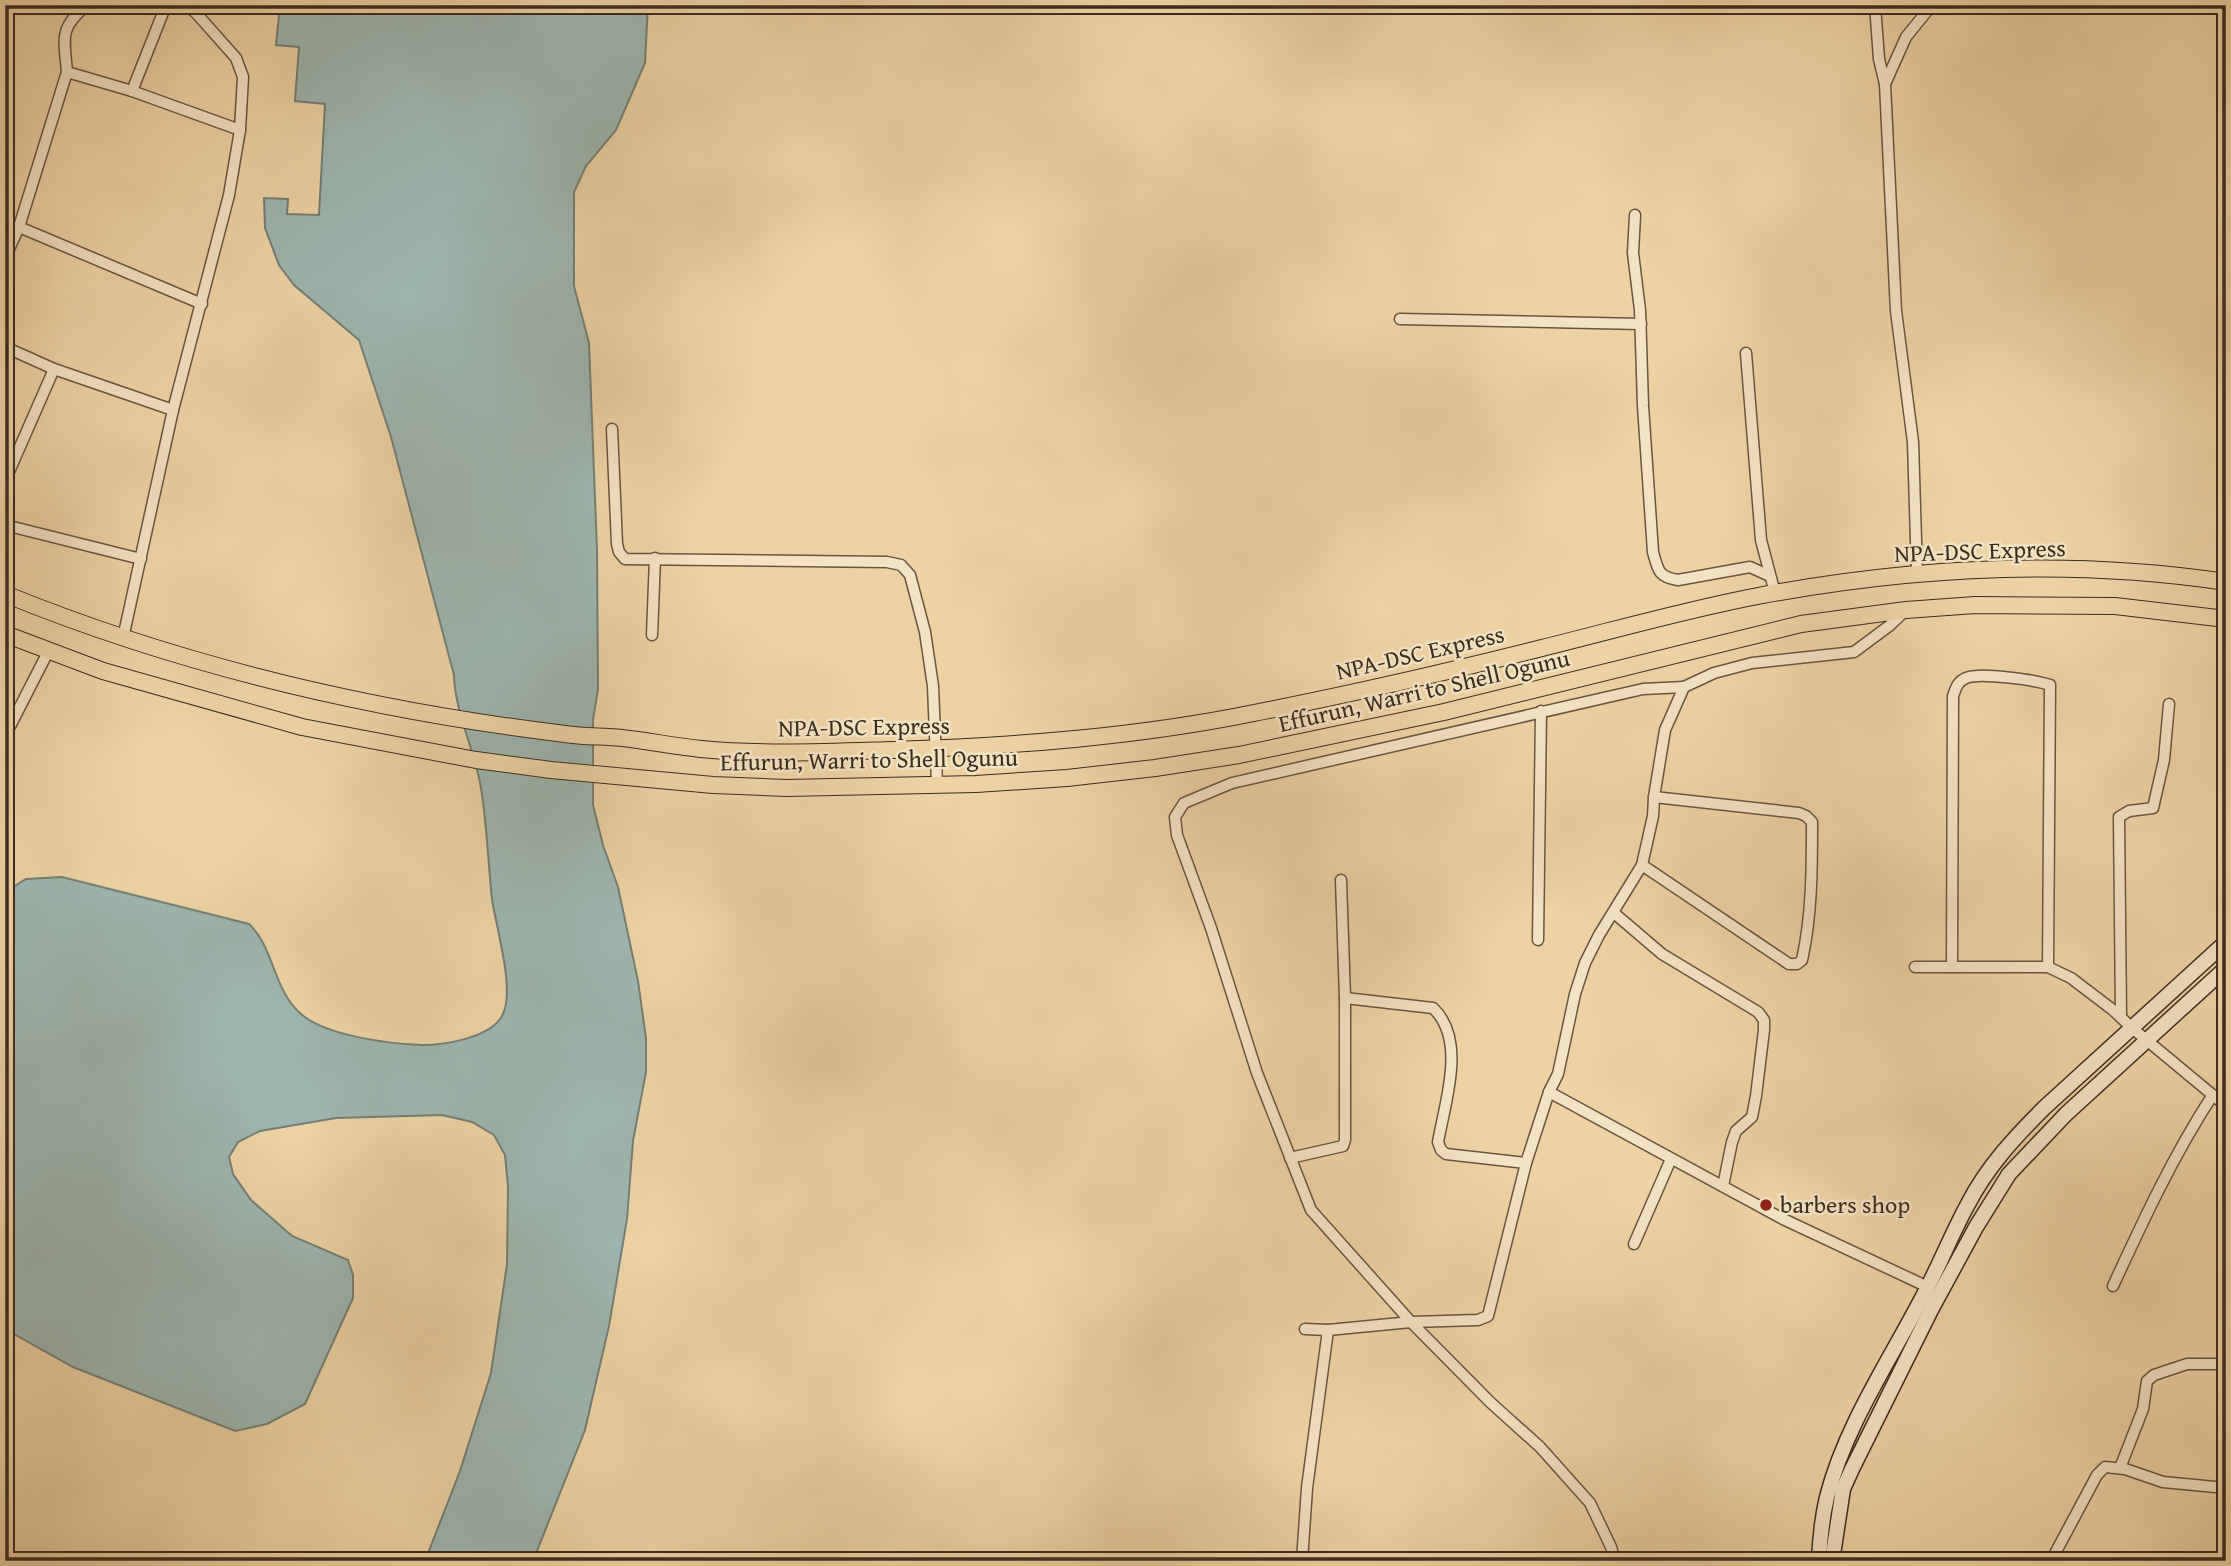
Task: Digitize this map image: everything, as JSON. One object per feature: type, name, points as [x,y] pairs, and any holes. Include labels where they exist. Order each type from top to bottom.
[{"type":"main road","name":"NPA-DSC Express","points":[[5,594],[122,638],[355,700],[572,735],[620,738],[703,749],[770,752],[935,748],[1096,738],[1247,715],[1419,679],[1677,614],[1775,593],[1917,573],[2046,568],[2189,576],[2226,582]]},
{"type":"main road","name":"Effurun, Warri to Shell Ogunu","points":[[5,634],[103,671],[302,727],[476,760],[627,778],[786,788],[1067,778],[1239,755],[1444,712],[1801,624],[1906,610],[1975,605],[2115,606],[2226,619]]},
{"type":"main road","points":[[1819,1561],[1822,1524],[1834,1474],[1856,1423],[1928,1287],[1968,1202],[1999,1157],[2126,1023],[2226,942]]},
{"type":"main road","points":[[1832,1561],[1843,1489],[1852,1469],[1877,1415],[1982,1216],[2009,1174],[2026,1153],[2146,1039],[2226,968]]},
{"type":"street","points":[[5,258],[19,227],[67,72],[64,46],[67,25],[87,5]]},
{"type":"street","points":[[132,91],[166,5]]},
{"type":"street","points":[[122,638],[173,410],[229,195],[240,130],[243,77],[236,58],[186,5]]},
{"type":"street","points":[[1875,5],[1879,59],[1885,84],[1896,311],[1913,442],[1917,573]]},
{"type":"street","points":[[1885,84],[1906,37],[1932,5]]},
{"type":"street","points":[[67,72],[132,91],[240,130]]},
{"type":"street","points":[[1636,215],[1633,253],[1641,324],[1643,406],[1653,552],[1658,572],[1666,578],[1678,580],[1750,567],[1770,576]]},
{"type":"street","points":[[19,227],[202,304]]},
{"type":"street","points":[[1400,319],[1641,324]]},
{"type":"street","points":[[5,347],[54,369],[173,410]]},
{"type":"street","points":[[1746,354],[1761,540],[1775,593]]},
{"type":"street","points":[[5,481],[54,369]]},
{"type":"street","points":[[612,429],[619,552],[625,559],[887,562],[901,565],[911,575],[925,632],[933,686],[937,784]]},
{"type":"street","points":[[5,525],[141,559]]},
{"type":"street","points":[[652,635],[655,558]]},
{"type":"street","points":[[1615,1561],[1590,1503],[1540,1447],[1490,1402],[1411,1322],[1311,1210],[1257,1073],[1177,835],[1175,817],[1184,803],[1232,783],[1643,689],[1684,687],[1714,673],[1752,663],[1854,652],[1906,610]]},
{"type":"street","points":[[5,736],[49,650]]},
{"type":"street","points":[[1952,967],[1953,696],[1957,684],[1968,677],[2034,680],[2050,685],[2048,967]]},
{"type":"street","points":[[1305,1329],[1328,1330],[1411,1322],[1478,1320],[1488,1316],[1526,1163],[1549,1092],[1558,1074],[1575,994],[1585,963],[1642,865],[1653,816],[1665,730],[1684,687]]},
{"type":"street","points":[[2126,1023],[2119,817],[2129,811],[2153,808],[2164,760],[2169,704]]},
{"type":"street","points":[[1538,940],[1541,711]]},
{"type":"street","points":[[1642,865],[1789,964],[1797,964],[1802,960],[1808,926],[1812,822],[1806,816],[1769,808],[1654,797]]},
{"type":"street","points":[[1290,1158],[1343,1146],[1345,998],[1341,880]]},
{"type":"street","points":[[1614,913],[1662,954],[1758,1012],[1764,1020],[1760,1074],[1752,1117],[1736,1131],[1731,1142],[1723,1186]]},
{"type":"street","points":[[1915,967],[2048,967],[2071,978],[2226,1106]]},
{"type":"street","points":[[1345,998],[1433,1008],[1441,1016],[1450,1044],[1451,1068],[1438,1142],[1441,1150],[1446,1154],[1526,1163]]},
{"type":"street","points":[[1549,1092],[1783,1219],[1928,1287]]},
{"type":"street","points":[[2113,1286],[2151,1203],[2189,1132],[2212,1096]]},
{"type":"street","points":[[1634,1244],[1671,1159]]},
{"type":"street","points":[[1302,1561],[1307,1488],[1328,1330]]},
{"type":"street","points":[[2120,1468],[2143,1409],[2147,1381],[2154,1375],[2187,1364],[2226,1364]]},
{"type":"street","points":[[2051,1561],[2097,1475],[2105,1467],[2120,1468],[2163,1482],[2226,1488]]},
{"type":"water","points":[[280,5],[648,5],[645,63],[616,130],[586,166],[574,192],[574,286],[589,343],[597,550],[598,689],[593,720],[593,805],[618,887],[638,981],[646,1038],[646,1072],[633,1141],[627,1219],[609,1326],[585,1430],[533,1561],[425,1561],[460,1471],[491,1373],[507,1264],[508,1187],[505,1155],[494,1135],[472,1122],[442,1115],[336,1118],[260,1131],[238,1142],[229,1157],[233,1174],[251,1200],[292,1236],[348,1260],[353,1275],[353,1298],[305,1404],[267,1424],[235,1431],[73,1367],[5,1329],[5,892],[26,879],[62,877],[249,924],[264,944],[285,993],[301,1014],[326,1028],[359,1037],[423,1045],[456,1041],[490,1029],[503,1014],[506,1003],[506,974],[492,899],[481,788],[391,437],[359,340],[294,285],[279,265],[265,228],[264,198],[288,199],[287,214],[319,215],[325,104],[295,101],[299,47],[276,45]]},
{"type":"place","name":"barbers shop","points":[[1766,1205]]}]
